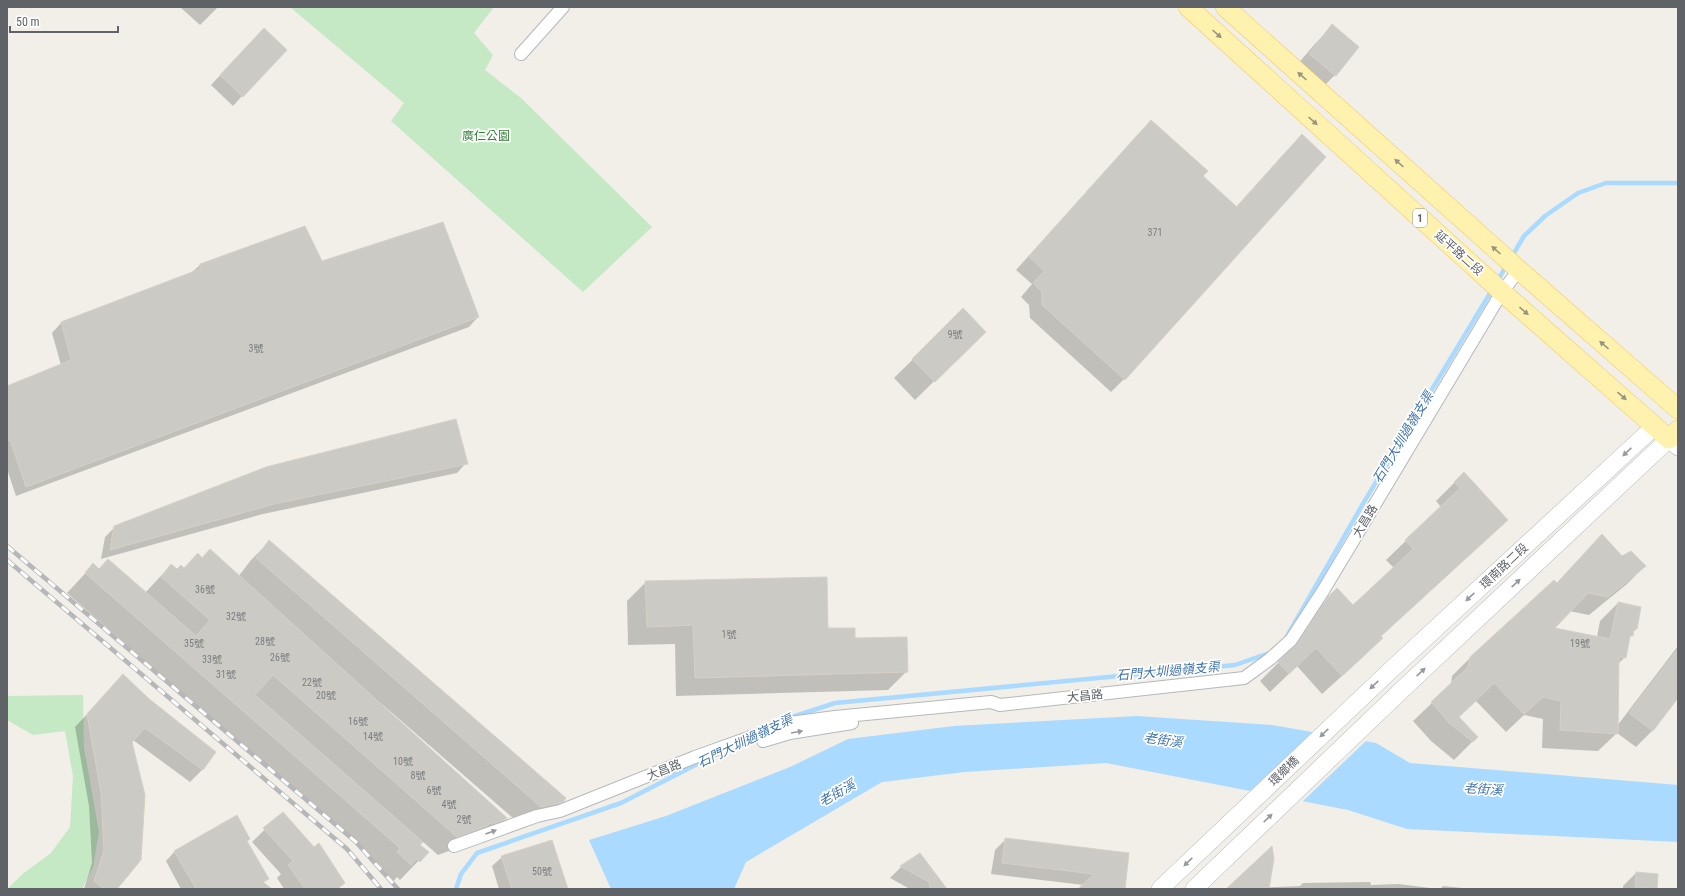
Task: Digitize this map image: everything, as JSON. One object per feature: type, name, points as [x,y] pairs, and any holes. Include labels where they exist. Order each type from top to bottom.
[{"type":"main road","name":"延平路二段","points":[[1188,7],[1502,292],[1656,426],[1675,439]]},
{"type":"main road","name":"1","points":[[1225,7],[1519,270],[1677,407],[1656,426]]},
{"type":"main road","name":"環南路二段","points":[[1352,707],[1656,426]]},
{"type":"main road","name":"環南路二段","points":[[1373,718],[1675,439]]},
{"type":"main road","name":"環鄉橋","points":[[1160,889],[1352,707]]},
{"type":"main road","name":"環鄉橋","points":[[1194,889],[1373,718]]},
{"type":"street","points":[[521,54],[563,7]]},
{"type":"street","name":"大昌路","points":[[454,846],[537,816],[560,811],[692,759],[790,724],[835,717],[991,702],[1000,705],[1244,678],[1270,659],[1291,640],[1323,591],[1502,292],[1519,270]]},
{"type":"green space","name":"廣仁公園","points":[[290,7],[494,7],[474,33],[493,55],[485,70],[521,98],[652,227],[583,292],[391,121],[404,103]]},
{"type":"green space","points":[[83,695],[84,748],[99,832],[93,867],[82,889],[7,889],[24,873],[51,853],[70,827],[73,776],[65,731],[33,735],[7,720],[7,696]]},
{"type":"water","name":"老街溪","points":[[1137,716],[1272,725],[1376,743],[1410,763],[1678,785],[1678,842],[1407,829],[1348,810],[1106,763],[965,772],[882,782],[746,862],[734,889],[611,889],[589,840],[666,816],[790,767],[848,739],[954,726]]},
{"type":"pier","points":[[1316,730],[1368,739],[1301,803],[1248,793]]},
{"type":"building","points":[[1332,24],[1359,47],[1336,76],[1309,54]]},
{"type":"building","points":[[264,28],[287,50],[243,97],[220,75]]},
{"type":"building","points":[[1151,120],[1208,171],[1203,176],[1237,207],[1302,134],[1326,157],[1125,380],[1042,305],[1042,292],[1033,283],[1044,271],[1029,257]]},
{"type":"building","points":[[443,222],[479,317],[26,487],[10,440],[7,441],[7,386],[71,360],[61,322],[200,269],[200,264],[305,226],[322,261]]},
{"type":"building","points":[[963,308],[986,332],[935,382],[912,359]]},
{"type":"building","points":[[456,419],[468,464],[274,504],[110,550],[114,526],[266,467]]},
{"type":"building","points":[[1464,472],[1508,520],[1381,636],[1383,638],[1342,676],[1316,648],[1289,674],[1278,662],[1297,644],[1328,597],[1337,588],[1353,605],[1413,549],[1405,540],[1460,488],[1454,482]]},
{"type":"building","points":[[1602,534],[1622,556],[1631,551],[1646,566],[1608,597],[1588,593],[1555,628],[1610,639],[1618,602],[1641,607],[1637,629],[1634,628],[1633,636],[1630,636],[1626,658],[1619,657],[1618,734],[1560,730],[1561,701],[1543,697],[1524,714],[1494,683],[1459,717],[1478,737],[1473,742],[1449,723],[1431,702],[1468,667],[1470,657],[1554,580],[1557,583]]},
{"type":"building","points":[[269,540],[566,798],[563,802],[541,807],[256,558]]},
{"type":"building","points":[[210,549],[507,818],[492,824],[490,823],[487,826],[457,837],[273,675],[255,695],[423,842],[420,845],[429,852],[420,862],[416,859],[411,865],[397,852],[400,848],[85,573],[93,563],[99,569],[108,559],[196,636],[210,620],[161,577],[171,564],[177,569],[181,565],[184,568],[198,553],[202,558]]},
{"type":"building","points":[[827,577],[828,628],[855,628],[855,638],[907,637],[908,672],[695,678],[693,625],[647,627],[645,581]]},
{"type":"building","points":[[1678,649],[1678,698],[1653,731],[1629,713]]},
{"type":"building","points":[[123,674],[148,698],[216,752],[203,770],[145,728],[132,742],[145,795],[141,860],[117,889],[104,889],[94,881],[104,850],[101,793],[87,714]]},
{"type":"building","points":[[283,812],[314,847],[319,843],[345,883],[337,889],[305,889],[288,865],[293,861],[263,828]]},
{"type":"building","points":[[237,815],[250,839],[247,841],[269,879],[263,882],[272,889],[196,889],[174,851]]},
{"type":"building","points":[[1005,838],[1129,853],[1125,889],[1078,889],[1094,874],[1002,863]]},
{"type":"building","points":[[552,840],[568,889],[512,889],[501,856]]},
{"type":"building","points":[[1272,846],[1274,859],[1269,889],[1226,889]]},
{"type":"building","points":[[920,853],[947,889],[930,889],[929,882],[900,866]]},
{"type":"building","points":[[1636,872],[1658,874],[1657,889],[1635,887]]},
{"type":"waterway","name":"石門大圳過嶺支渠","points":[[1511,258],[1524,236],[1545,216],[1578,193],[1606,183],[1678,183]]},
{"type":"waterway","name":"石門大圳過嶺支渠","points":[[1497,282],[1506,266]]},
{"type":"waterway","name":"石門大圳過嶺支渠","points":[[1287,636],[1364,502],[1492,290]]},
{"type":"waterway","name":"石門大圳過嶺支渠","points":[[786,719],[835,703],[1235,665],[1272,652]]},
{"type":"waterway","name":"石門大圳過嶺支渠","points":[[456,889],[461,874],[477,853],[621,803],[711,757]]},
{"type":"railway","points":[[7,546],[356,842],[398,889]]},
{"type":"railway","points":[[7,560],[347,849],[381,889]]}]
